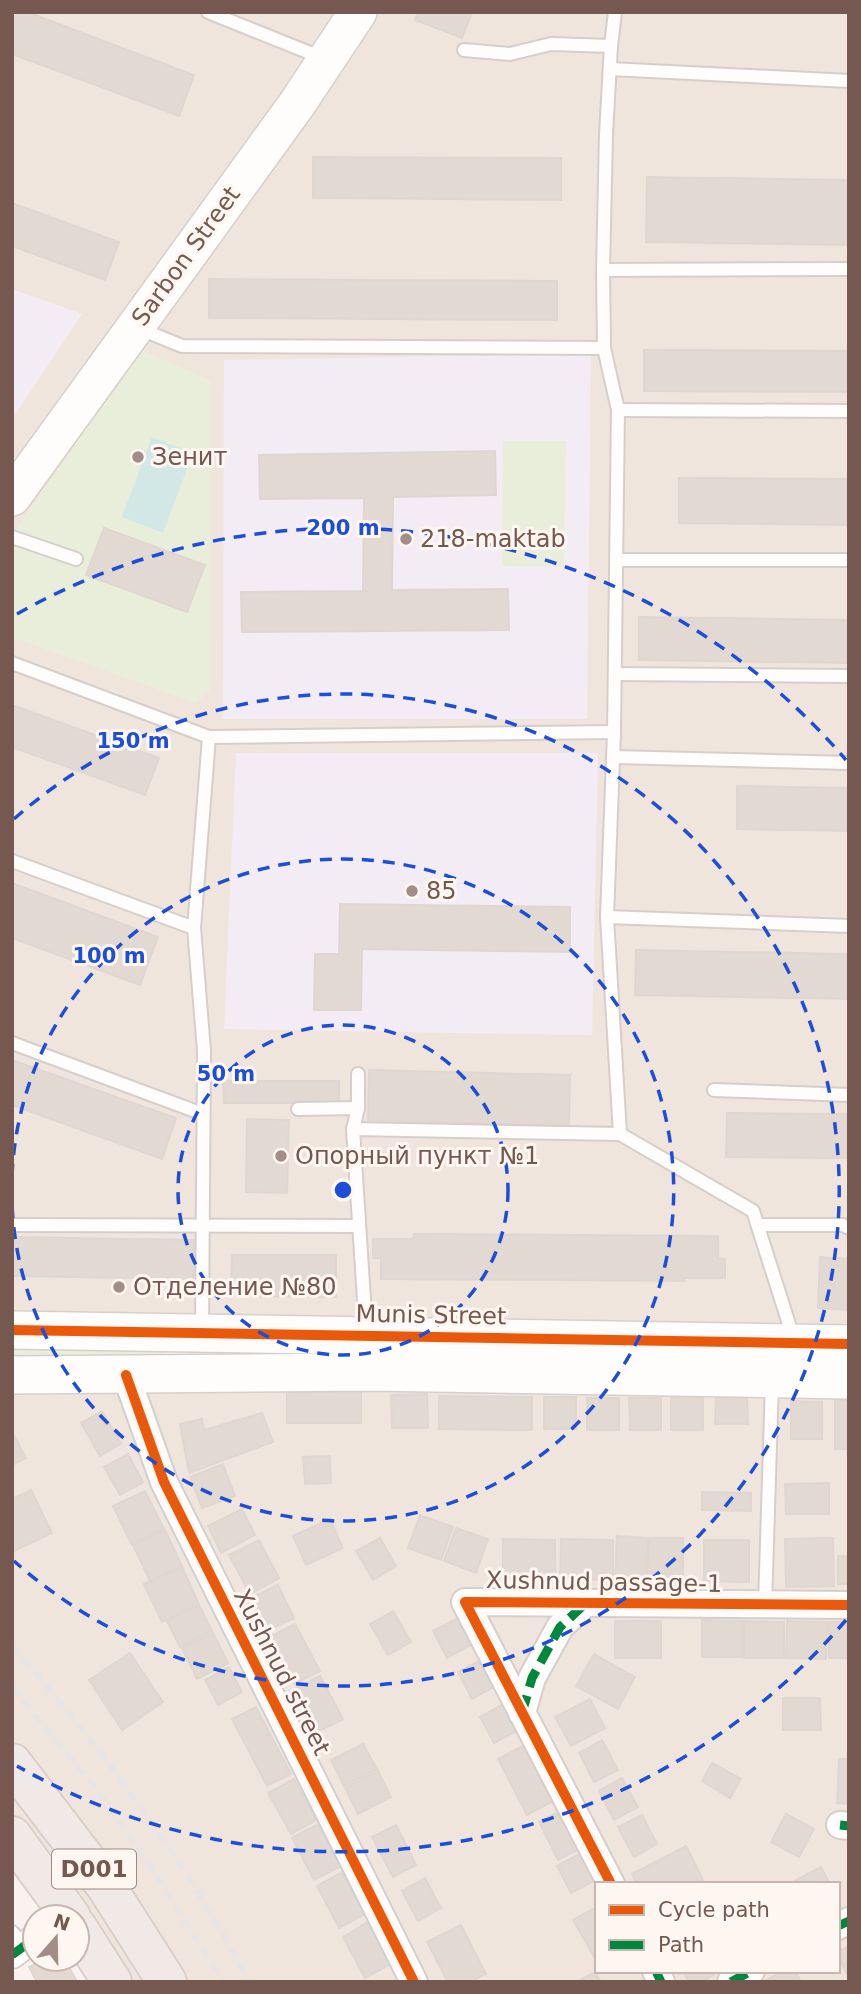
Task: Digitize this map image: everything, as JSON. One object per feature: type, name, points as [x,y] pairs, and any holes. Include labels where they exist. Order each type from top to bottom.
[{"type":"highway","name":"D001","points":[[12,1763],[106,1886],[167,1982]]},
{"type":"highway","name":"D001","points":[[12,1836],[60,1903]]},
{"type":"highway","name":"D001","points":[[91,1950],[112,1982]]},
{"type":"street","name":"Sarbon Street","points":[[12,497],[328,60],[358,12]]},
{"type":"street","name":"Munis Street","points":[[12,1330],[849,1344]]},
{"type":"street","points":[[186,1375],[194,1334]]},
{"type":"street","points":[[367,1335],[368,1372]]},
{"type":"street","points":[[12,1375],[368,1372],[849,1380]]},
{"type":"street","name":"Xushnud street","points":[[126,1375],[164,1482],[414,1982]]},
{"type":"street","name":"Xushnud passage-1","points":[[610,1882],[466,1602],[849,1605]]},
{"type":"street","name":"Xushnud passage-1","points":[[522,1713],[531,1678],[560,1627],[587,1602]]},
{"type":"street","points":[[731,1982],[747,1973]]},
{"type":"lane","points":[[208,12],[328,60]]},
{"type":"lane","points":[[615,12],[611,46],[603,270],[604,348],[618,410],[614,732],[607,917],[620,1134]]},
{"type":"lane","points":[[464,50],[510,54],[551,44],[611,46]]},
{"type":"lane","points":[[610,69],[849,81]]},
{"type":"lane","points":[[603,270],[849,268]]},
{"type":"lane","points":[[135,327],[182,346],[604,348]]},
{"type":"lane","points":[[618,410],[849,411]]},
{"type":"lane","points":[[12,537],[76,559]]},
{"type":"lane","points":[[617,560],[849,560]]},
{"type":"lane","points":[[12,663],[209,737],[614,732]]},
{"type":"lane","points":[[615,674],[849,676]]},
{"type":"lane","points":[[194,1334],[203,1226],[204,1051],[194,928],[209,737]]},
{"type":"lane","points":[[613,757],[849,763]]},
{"type":"lane","points":[[12,861],[194,928]]},
{"type":"lane","points":[[607,917],[849,926]]},
{"type":"lane","points":[[12,1043],[203,1114]]},
{"type":"lane","points":[[358,1074],[358,1108],[353,1129],[367,1335]]},
{"type":"lane","points":[[714,1090],[849,1095]]},
{"type":"lane","points":[[298,1109],[358,1108]]},
{"type":"lane","points":[[353,1129],[620,1134],[753,1211],[789,1324],[788,1342]]},
{"type":"lane","points":[[12,1225],[359,1226]]},
{"type":"lane","points":[[758,1225],[843,1225],[849,1228]]},
{"type":"lane","points":[[765,1605],[772,1378]]},
{"type":"shaded area","points":[[12,12],[849,12],[849,1344],[12,1330]]},
{"type":"shaded area","points":[[12,289],[82,314],[12,419]]},
{"type":"shaded area","name":"218-maktab","points":[[591,354],[587,719],[223,719],[224,360]]},
{"type":"shaded area","name":"85","points":[[236,753],[598,753],[592,1035],[224,1029]]},
{"type":"shaded area","points":[[12,1375],[849,1380],[849,1982],[112,1982],[91,1948],[91,1903],[63,1903],[12,1820]]},
{"type":"green space","name":"Зенит","points":[[140,350],[210,380],[210,690],[196,703],[12,637],[12,535]]},
{"type":"green space","points":[[503,441],[566,441],[564,567],[502,566]]},
{"type":"green space","points":[[12,1339],[162,1343],[164,1357],[130,1355],[101,1364],[12,1363]]},
{"type":"water","points":[[152,437],[193,453],[163,533],[122,517]]},
{"type":"building","points":[[12,12],[27,12],[194,75],[179,116],[12,54]]},
{"type":"building","points":[[418,12],[472,12],[462,38],[415,20]]},
{"type":"building","points":[[313,157],[561,158],[561,200],[313,198]]},
{"type":"building","points":[[647,177],[849,180],[849,245],[646,242]]},
{"type":"building","points":[[12,203],[119,242],[105,280],[12,246]]},
{"type":"building","points":[[209,279],[557,281],[557,320],[209,318]]},
{"type":"building","points":[[644,350],[849,351],[849,392],[644,391]]},
{"type":"building","points":[[495,451],[496,495],[393,497],[392,590],[508,589],[509,630],[242,632],[241,592],[363,591],[364,498],[260,499],[259,455]]},
{"type":"building","points":[[679,478],[847,479],[847,525],[679,523]]},
{"type":"building","points":[[104,528],[205,565],[187,612],[86,575]]},
{"type":"building","points":[[639,617],[849,620],[849,663],[639,660]]},
{"type":"building","points":[[12,705],[159,758],[145,795],[12,747]]},
{"type":"building","points":[[737,786],[849,788],[849,831],[737,829]]},
{"type":"building","points":[[12,883],[158,937],[140,985],[12,938]]},
{"type":"building","points":[[340,904],[570,907],[570,952],[362,949],[361,1010],[314,1010],[315,954],[339,954]]},
{"type":"building","points":[[636,950],[849,954],[849,999],[635,995]]},
{"type":"building","points":[[12,1060],[176,1118],[162,1159],[12,1105]]},
{"type":"building","points":[[369,1070],[570,1075],[569,1126],[368,1120]]},
{"type":"building","points":[[223,1081],[339,1081],[339,1103],[224,1103]]},
{"type":"building","points":[[727,1113],[849,1114],[849,1158],[726,1157]]},
{"type":"building","points":[[247,1119],[289,1120],[287,1193],[246,1192]]},
{"type":"building","points":[[414,1234],[718,1236],[718,1258],[725,1259],[725,1278],[684,1278],[684,1281],[381,1279],[381,1258],[373,1258],[373,1239],[413,1239]]},
{"type":"building","points":[[12,1237],[194,1240],[193,1279],[12,1276]]},
{"type":"building","points":[[232,1255],[336,1255],[336,1297],[231,1296]]},
{"type":"building","points":[[820,1257],[849,1259],[849,1310],[818,1308]]},
{"type":"building","points":[[361,1390],[361,1423],[287,1423],[287,1391]]},
{"type":"building","points":[[427,1394],[428,1428],[392,1428],[391,1395]]},
{"type":"building","points":[[439,1396],[532,1397],[532,1430],[439,1429]]},
{"type":"building","points":[[544,1397],[576,1397],[576,1429],[544,1429]]},
{"type":"building","points":[[587,1398],[619,1398],[619,1430],[587,1430]]},
{"type":"building","points":[[629,1398],[661,1398],[661,1430],[630,1430]]},
{"type":"building","points":[[671,1398],[703,1398],[703,1430],[671,1430]]},
{"type":"building","points":[[716,1398],[747,1398],[748,1424],[715,1424]]},
{"type":"building","points":[[835,1400],[849,1400],[849,1449],[835,1449]]},
{"type":"building","points":[[791,1401],[822,1402],[822,1439],[791,1439]]},
{"type":"building","points":[[102,1411],[121,1444],[100,1456],[81,1423]]},
{"type":"building","points":[[262,1413],[273,1442],[189,1473],[180,1424],[202,1419],[204,1430]]},
{"type":"building","points":[[12,1432],[26,1458],[12,1465]]},
{"type":"building","points":[[128,1454],[143,1482],[120,1495],[104,1467]]},
{"type":"building","points":[[330,1456],[331,1483],[305,1484],[303,1457]]},
{"type":"building","points":[[223,1464],[235,1496],[202,1508],[190,1477]]},
{"type":"building","points":[[829,1483],[829,1514],[786,1514],[785,1484]]},
{"type":"building","points":[[31,1490],[52,1533],[14,1551],[12,1499]]},
{"type":"building","points":[[145,1491],[164,1529],[132,1545],[113,1506]]},
{"type":"building","points":[[702,1492],[751,1493],[751,1511],[702,1510]]},
{"type":"building","points":[[242,1509],[255,1535],[221,1553],[208,1526]]},
{"type":"building","points":[[420,1515],[453,1527],[441,1560],[408,1548]]},
{"type":"building","points":[[330,1519],[343,1548],[306,1565],[293,1536]]},
{"type":"building","points":[[456,1528],[488,1539],[476,1573],[444,1561]]},
{"type":"building","points":[[165,1530],[182,1566],[150,1581],[133,1545]]},
{"type":"building","points":[[617,1536],[648,1538],[646,1582],[615,1581]]},
{"type":"building","points":[[380,1538],[396,1566],[373,1580],[356,1551]]},
{"type":"building","points":[[649,1538],[683,1538],[683,1583],[647,1582]]},
{"type":"building","points":[[833,1538],[834,1586],[786,1587],[785,1539]]},
{"type":"building","points":[[503,1539],[555,1540],[555,1579],[503,1578]]},
{"type":"building","points":[[561,1539],[613,1540],[613,1580],[560,1579]]},
{"type":"building","points":[[259,1540],[279,1578],[250,1594],[229,1555]]},
{"type":"building","points":[[704,1540],[749,1540],[749,1582],[704,1581]]},
{"type":"building","points":[[838,1556],[849,1556],[849,1584],[838,1584]]},
{"type":"building","points":[[182,1567],[199,1604],[162,1622],[144,1584]]},
{"type":"building","points":[[278,1585],[294,1618],[267,1631],[251,1598]]},
{"type":"building","points":[[199,1605],[212,1631],[180,1647],[167,1621]]},
{"type":"building","points":[[393,1611],[411,1642],[388,1655],[370,1624]]},
{"type":"building","points":[[460,1617],[474,1643],[447,1658],[433,1631]]},
{"type":"building","points":[[702,1620],[742,1621],[742,1657],[702,1657]]},
{"type":"building","points":[[615,1621],[661,1621],[661,1658],[615,1658]]},
{"type":"building","points":[[744,1621],[784,1622],[784,1658],[744,1658]]},
{"type":"building","points":[[787,1621],[827,1622],[826,1659],[786,1658]]},
{"type":"building","points":[[829,1622],[849,1622],[849,1658],[829,1658]]},
{"type":"building","points":[[295,1624],[320,1671],[294,1684],[269,1637]]},
{"type":"building","points":[[213,1633],[228,1663],[197,1679],[182,1648]]},
{"type":"building","points":[[130,1653],[163,1702],[122,1730],[89,1680]]},
{"type":"building","points":[[594,1654],[635,1677],[618,1709],[576,1686]]},
{"type":"building","points":[[485,1658],[499,1684],[472,1699],[458,1672]]},
{"type":"building","points":[[229,1667],[242,1692],[218,1705],[205,1680]]},
{"type":"building","points":[[320,1676],[343,1719],[318,1732],[295,1689]]},
{"type":"building","points":[[783,1698],[820,1698],[821,1730],[783,1730]]},
{"type":"building","points":[[590,1699],[605,1728],[571,1746],[555,1717]]},
{"type":"building","points":[[507,1702],[521,1729],[494,1743],[480,1717]]},
{"type":"building","points":[[256,1707],[291,1774],[267,1786],[232,1719]]},
{"type":"building","points":[[602,1740],[618,1770],[594,1782],[579,1753]]},
{"type":"building","points":[[530,1742],[559,1798],[527,1815],[498,1759]]},
{"type":"building","points":[[363,1744],[377,1769],[344,1786],[331,1760]]},
{"type":"building","points":[[839,1759],[849,1759],[849,1804],[837,1803]]},
{"type":"building","points":[[712,1763],[741,1779],[730,1798],[702,1781]]},
{"type":"building","points":[[378,1771],[391,1797],[358,1814],[345,1788]]},
{"type":"building","points":[[622,1778],[638,1807],[614,1820],[599,1791]]},
{"type":"building","points":[[294,1779],[316,1820],[291,1834],[268,1793]]},
{"type":"building","points":[[564,1809],[583,1847],[558,1860],[539,1822]]},
{"type":"building","points":[[786,1814],[814,1829],[799,1857],[771,1842]]},
{"type":"building","points":[[642,1815],[657,1844],[634,1857],[618,1827]]},
{"type":"building","points":[[318,1824],[341,1866],[314,1880],[292,1838]]},
{"type":"building","points":[[396,1825],[416,1865],[393,1877],[372,1837]]},
{"type":"building","points":[[686,1846],[704,1882],[635,1882],[632,1874]]},
{"type":"building","points":[[585,1851],[599,1878],[571,1893],[557,1866]]},
{"type":"building","points":[[821,1867],[829,1882],[793,1882]]},
{"type":"building","points":[[342,1872],[365,1914],[339,1928],[317,1886]]},
{"type":"building","points":[[425,1878],[441,1908],[418,1921],[402,1891]]},
{"type":"building","points":[[595,1908],[595,1958],[573,1920]]},
{"type":"building","points":[[368,1922],[391,1964],[365,1978],[343,1937]]},
{"type":"building","points":[[461,1925],[486,1974],[470,1982],[448,1982],[427,1942]]},
{"type":"building","points":[[849,1946],[849,1977],[840,1961],[840,1951]]},
{"type":"building","points":[[595,1972],[601,1982],[577,1982]]},
{"type":"building","points":[[32,1973],[72,1973],[77,1982],[37,1982]]},
{"type":"building","points":[[684,1973],[717,1973],[701,1982],[689,1982]]},
{"type":"building","points":[[779,1973],[796,1973],[801,1982],[763,1982]]},
{"type":"railway","points":[[12,1646],[46,1685],[141,1807],[198,1893],[249,1982]]},
{"type":"railway","points":[[12,1688],[92,1783],[151,1867],[223,1982]]},
{"type":"marked path","points":[[522,1713],[532,1678],[560,1627],[587,1602]]},
{"type":"marked path","points":[[840,1825],[849,1826]]},
{"type":"marked path","points":[[840,1925],[849,1921]]},
{"type":"marked path","points":[[12,1955],[21,1948]]},
{"type":"marked path","points":[[657,1973],[661,1982]]},
{"type":"marked path","points":[[731,1982],[747,1973]]},
{"type":"cycle path","points":[[12,1330],[849,1344]]},
{"type":"cycle path","points":[[126,1375],[164,1482],[414,1982]]},
{"type":"cycle path","points":[[610,1882],[465,1602],[849,1605]]},
{"type":"place","name":"Зенит","points":[[138,457]]},
{"type":"place","name":"218-maktab","points":[[406,539]]},
{"type":"place","name":"85","points":[[412,891]]},
{"type":"place","name":"Опорный пункт №1","points":[[281,1156]]},
{"type":"place","name":"Отделение №80","points":[[119,1287]]}]
